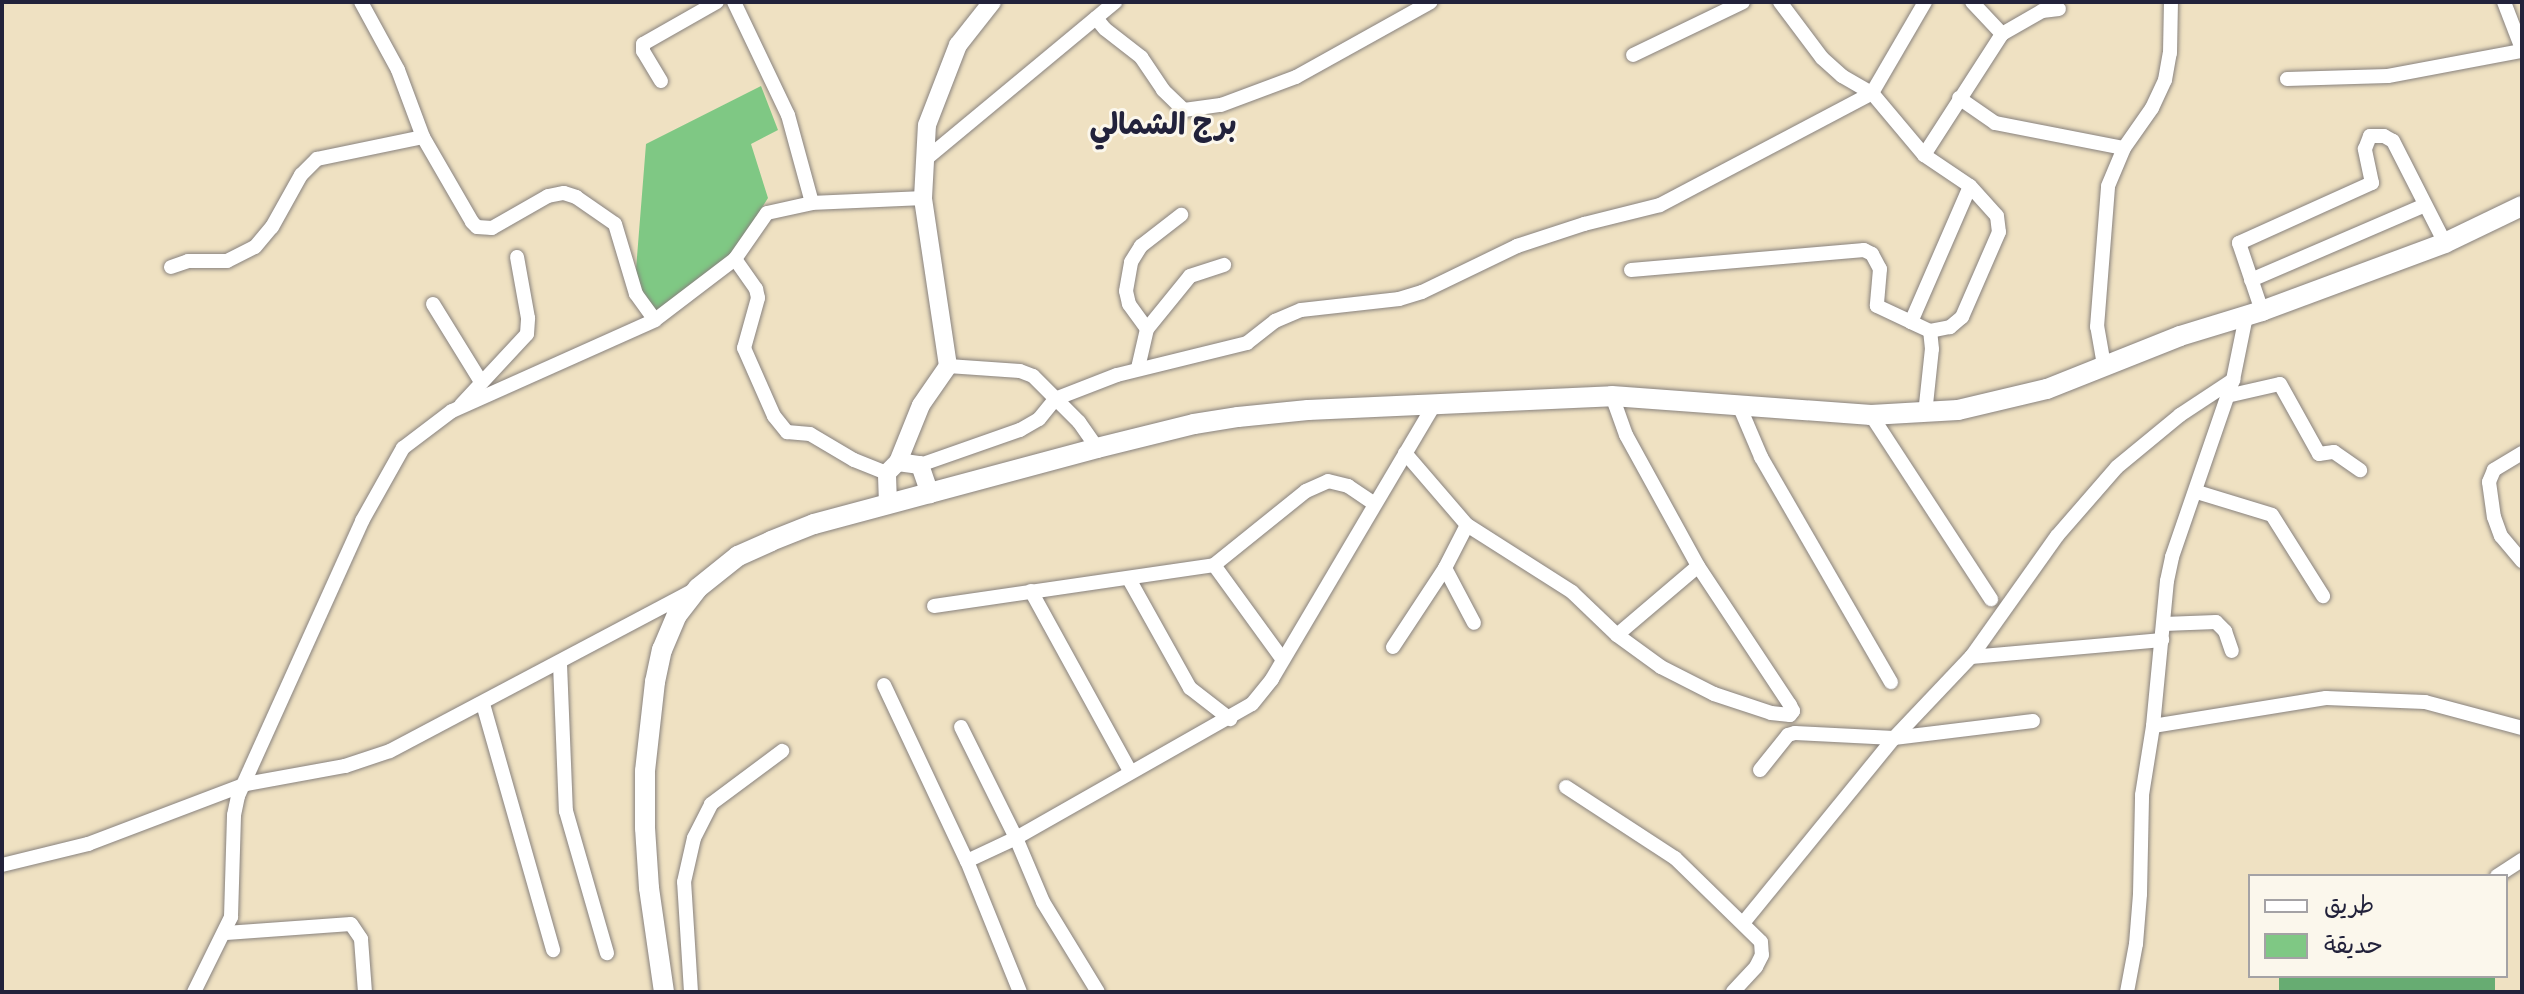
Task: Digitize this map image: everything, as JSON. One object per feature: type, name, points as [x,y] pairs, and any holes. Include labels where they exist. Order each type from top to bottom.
[{"type":"main road","points":[[664,992],[649,888],[645,771],[655,682],[662,650],[677,615],[698,588],[738,556],[771,541],[814,524],[1097,448],[1238,417],[1435,403],[1612,396],[1871,415],[1925,414],[2005,401],[2445,243],[2522,206]]},
{"type":"street","points":[[361,2],[405,84],[423,137],[466,214],[477,227],[501,225],[556,193],[576,197],[610,219],[618,230],[636,294],[655,320]]},
{"type":"street","points":[[661,81],[643,51],[643,44],[717,2]]},
{"type":"street","points":[[734,2],[788,115],[812,203]]},
{"type":"street","points":[[888,504],[892,468],[921,405],[948,366],[923,198],[927,125],[946,69],[958,45],[992,2]]},
{"type":"street","points":[[926,159],[1115,2]]},
{"type":"street","points":[[1096,18],[1105,29],[1141,57],[1163,90],[1184,110],[1221,105],[1296,77],[1347,52],[1431,2]]},
{"type":"street","points":[[1633,55],[1743,2]]},
{"type":"street","points":[[1631,270],[1864,250],[1878,261],[1880,269],[1877,306],[1930,331],[1950,327],[1962,317],[1999,232],[1997,216],[1970,186],[1924,155],[1872,93],[1842,76],[1822,58],[1780,2]]},
{"type":"street","points":[[735,259],[756,289],[758,298],[744,348],[774,416],[787,432],[810,434],[854,460],[892,468],[920,465],[1020,430],[1039,419],[1055,399],[1138,368],[1234,348],[1247,343],[1275,321],[1301,310],[1399,299],[1422,292],[1517,246],[1584,224],[1660,205],[1872,93],[1925,2]]},
{"type":"street","points":[[1972,2],[2002,34]]},
{"type":"street","points":[[2104,365],[2097,327],[2106,200],[2113,170],[2124,148],[2152,108],[2165,80],[2170,53],[2171,2]]},
{"type":"street","points":[[2287,79],[2388,76],[2522,50],[2504,2]]},
{"type":"street","points":[[1924,155],[2002,34],[2042,11],[2059,9]]},
{"type":"street","points":[[1959,98],[1995,123],[2124,148]]},
{"type":"street","points":[[2127,992],[2138,919],[2142,795],[2172,557],[2197,492],[2254,313],[2251,280],[2239,243],[2372,183],[2365,149],[2370,136],[2375,134],[2393,141],[2445,243]]},
{"type":"street","points":[[171,267],[188,261],[227,261],[255,247],[272,227],[301,175],[317,159],[423,137]]},
{"type":"street","points":[[1911,322],[1970,186]]},
{"type":"street","points":[[194,992],[226,933],[232,905],[235,806],[346,555],[393,462],[414,436],[460,407],[655,320],[735,259],[767,213],[812,203],[923,198]]},
{"type":"street","points":[[2251,280],[2425,205]]},
{"type":"street","points":[[1147,329],[1129,304],[1127,276],[1131,262],[1141,246],[1181,215]]},
{"type":"street","points":[[460,407],[480,380],[522,341],[529,327],[517,257]]},
{"type":"street","points":[[1138,368],[1147,329],[1190,276],[1224,265]]},
{"type":"street","points":[[433,304],[480,380]]},
{"type":"street","points":[[1925,414],[1932,349],[1930,331]]},
{"type":"street","points":[[948,366],[1020,371],[1033,376],[1079,422],[1097,448]]},
{"type":"street","points":[[1744,922],[1894,738],[1971,657],[2057,536],[2117,467],[2180,415],[2233,380]]},
{"type":"street","points":[[2227,396],[2280,384],[2319,454],[2334,452],[2360,470]]},
{"type":"street","points":[[1405,453],[1467,525],[1572,592],[1617,635],[1661,667],[1714,694],[1771,713],[1790,715],[1793,711],[1790,705],[1698,566],[1626,435],[1612,396]]},
{"type":"street","points":[[967,861],[1016,838],[1130,771],[1230,719],[1262,693],[1435,403]]},
{"type":"street","points":[[1738,403],[1761,457],[1891,682]]},
{"type":"street","points":[[1871,415],[1991,599]]},
{"type":"street","points":[[2522,453],[2494,470],[2489,482],[2492,508],[2501,536],[2522,561]]},
{"type":"street","points":[[920,465],[930,494]]},
{"type":"street","points":[[934,606],[1214,565],[1318,485],[1328,481],[1348,486],[1375,504]]},
{"type":"street","points":[[2197,492],[2272,515],[2323,596]]},
{"type":"street","points":[[1393,647],[1445,568],[1467,525]]},
{"type":"street","points":[[1214,565],[1283,660]]},
{"type":"street","points":[[1617,635],[1698,566]]},
{"type":"street","points":[[1445,568],[1474,623]]},
{"type":"street","points":[[1129,579],[1190,688],[1230,719]]},
{"type":"street","points":[[2,865],[123,832],[246,784],[368,759],[416,740],[698,588]]},
{"type":"street","points":[[1031,591],[1130,771]]},
{"type":"street","points":[[2164,624],[2216,622],[2225,631],[2232,651]]},
{"type":"street","points":[[1971,657],[2162,640]]},
{"type":"street","points":[[560,664],[566,811],[607,953]]},
{"type":"street","points":[[884,685],[967,861],[1020,992]]},
{"type":"street","points":[[2153,726],[2326,698],[2425,702],[2522,728]]},
{"type":"street","points":[[483,704],[553,950]]},
{"type":"street","points":[[1760,770],[1788,735],[1795,733],[1894,738],[2033,721]]},
{"type":"street","points":[[961,727],[1057,930],[1098,992]]},
{"type":"street","points":[[691,992],[684,882],[694,838],[711,804],[782,751]]},
{"type":"street","points":[[1566,787],[1675,858],[1744,922],[1761,942],[1762,955],[1756,967],[1733,992]]},
{"type":"street","points":[[2500,874],[2522,860]]},
{"type":"street","points":[[226,933],[351,924],[361,939],[365,992]]},
{"type":"green space","points":[[761,86],[778,130],[751,144],[768,198],[733,254],[657,313],[635,282],[646,144]]},
{"type":"green space","points":[[2279,978],[2495,978],[2495,992],[2279,992]]},
{"type":"district","name":"برج الشمالي","points":[[1163,123]]}]
